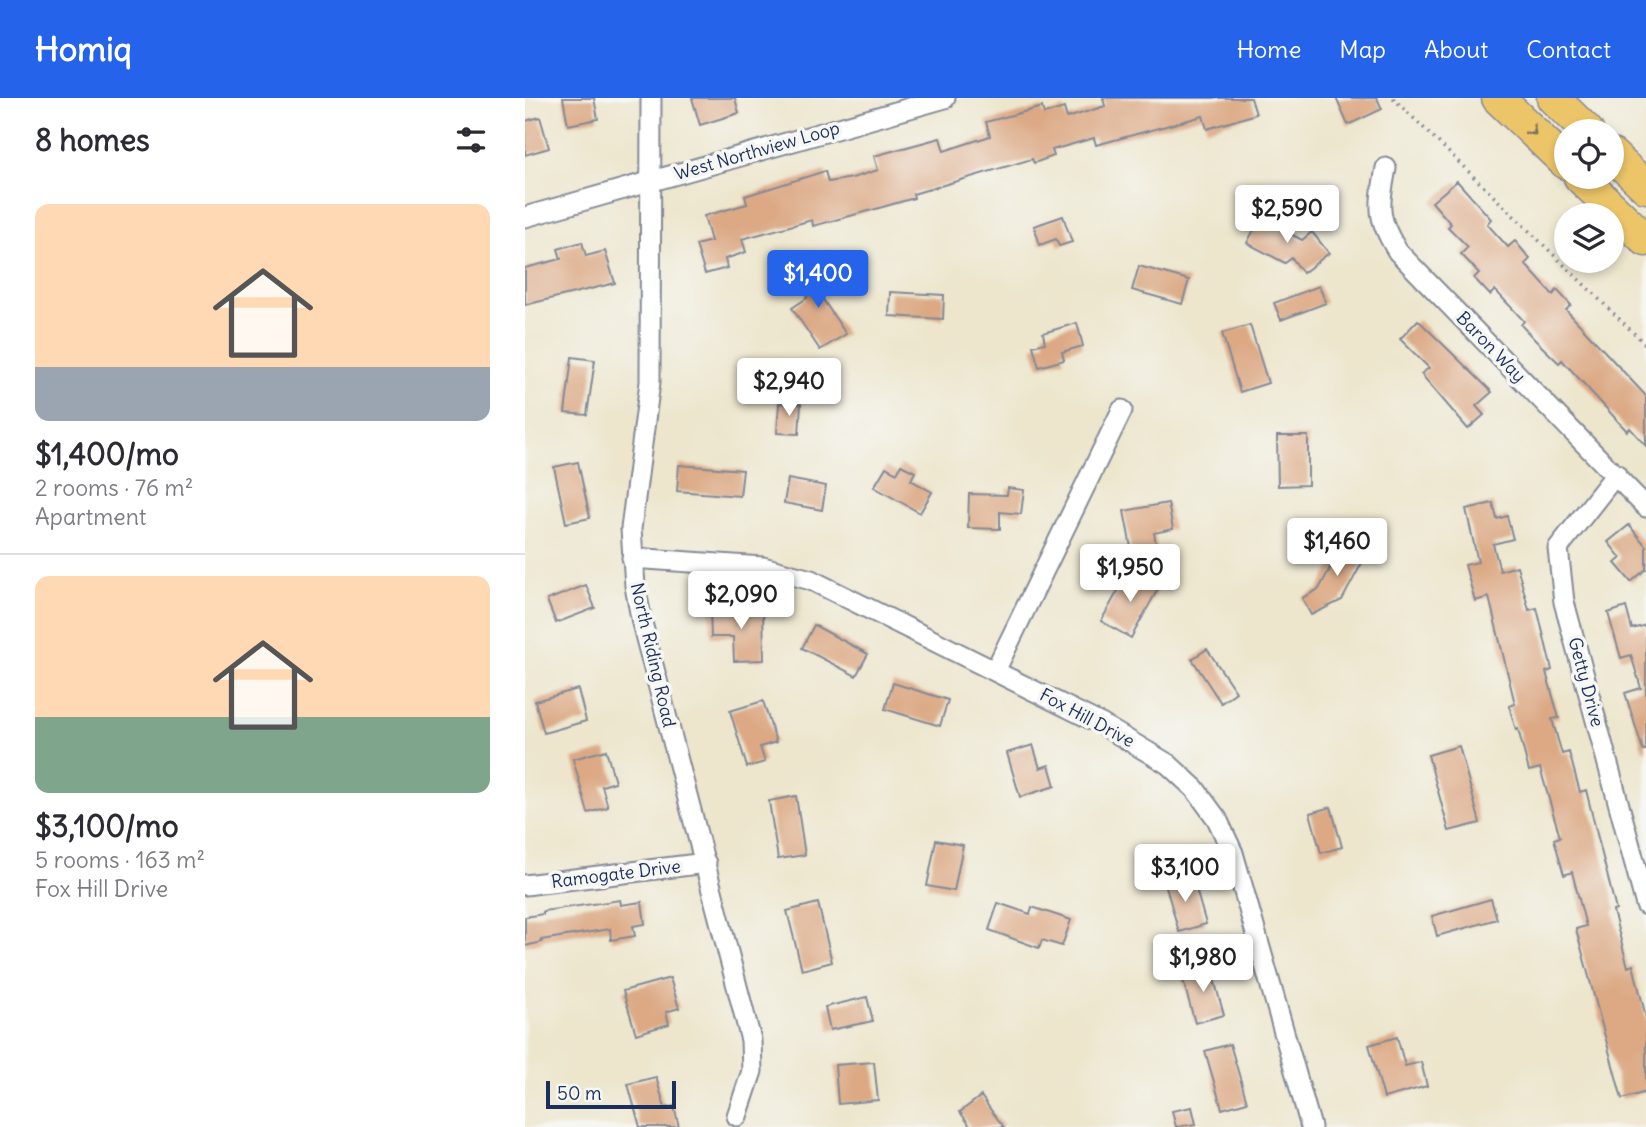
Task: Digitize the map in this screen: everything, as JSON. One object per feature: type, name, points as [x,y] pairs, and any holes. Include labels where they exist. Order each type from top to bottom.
[{"type":"highway","points":[[1498,98],[1554,152]]},
{"type":"highway","points":[[1553,98],[1575,119]]},
{"type":"highway","points":[[1624,166],[1646,187]]},
{"type":"highway","points":[[1593,189],[1646,240]]},
{"type":"street","name":"North Riding Road","points":[[650,98],[650,382],[634,490],[632,558],[642,623],[751,1040],[752,1071],[737,1116]]},
{"type":"street","name":"West Northview Loop","points":[[525,217],[945,98]]},
{"type":"street","name":"Baron Way","points":[[1385,168],[1380,203],[1383,228],[1398,252],[1646,507]]},
{"type":"street","points":[[995,671],[1122,410]]},
{"type":"street","name":"Getty Drive","points":[[1616,474],[1559,548],[1564,602],[1646,905]]},
{"type":"street","name":"Fox Hill Drive","points":[[632,558],[719,563],[778,570],[845,595],[1152,753],[1182,776],[1207,804],[1233,853],[1311,1127]]},
{"type":"street","name":"Ramogate Drive","points":[[525,884],[706,863]]},
{"type":"path","points":[[1393,98],[1646,345]]},
{"type":"building","points":[[563,98],[594,98],[598,119],[568,125]]},
{"type":"building","points":[[692,98],[735,98],[739,113],[700,125]]},
{"type":"building","points":[[1103,98],[1251,98],[1256,114],[1207,129],[1203,116],[1096,145],[1094,138],[1052,150],[1054,156],[1034,163],[1032,159],[913,194],[914,198],[813,226],[812,220],[742,239],[746,252],[725,259],[727,268],[705,274],[696,245],[711,241],[704,216],[747,204],[745,196],[825,171],[828,182],[852,178],[878,170],[874,156],[940,138],[944,151],[990,136],[986,122],[1042,107],[1044,114],[1064,108],[1067,118],[1105,106]]},
{"type":"building","points":[[1336,98],[1377,98],[1382,109],[1348,125]]},
{"type":"building","points":[[540,117],[549,148],[525,155],[525,121]]},
{"type":"building","points":[[1457,181],[1491,219],[1487,224],[1508,247],[1515,241],[1530,259],[1525,264],[1553,295],[1557,290],[1571,305],[1566,310],[1646,396],[1646,446],[1630,428],[1627,431],[1562,360],[1559,363],[1535,340],[1521,325],[1524,321],[1495,290],[1490,295],[1474,278],[1479,273],[1461,254],[1468,247],[1448,227],[1451,224],[1432,202]]},
{"type":"building","points":[[1063,216],[1072,242],[1059,246],[1056,239],[1040,245],[1034,226]]},
{"type":"building","points":[[1260,218],[1302,240],[1312,232],[1329,253],[1303,273],[1292,258],[1285,263],[1247,243]]},
{"type":"building","points":[[582,242],[586,256],[605,251],[615,283],[525,305],[525,268],[561,259],[558,249]]},
{"type":"building","points":[[1139,266],[1189,280],[1182,304],[1132,290]]},
{"type":"building","points":[[801,267],[804,271],[826,267],[830,286],[816,289],[846,334],[820,350],[792,308],[807,298]]},
{"type":"building","points":[[1319,286],[1326,303],[1281,320],[1274,303]]},
{"type":"building","points":[[890,292],[944,295],[943,319],[889,316]]},
{"type":"building","points":[[1418,320],[1492,392],[1476,406],[1484,415],[1468,429],[1421,374],[1429,368],[1400,339]]},
{"type":"building","points":[[1077,323],[1083,346],[1062,352],[1064,360],[1039,367],[1033,346],[1045,343],[1043,333]]},
{"type":"building","points":[[1250,325],[1268,383],[1240,392],[1222,333]]},
{"type":"building","points":[[572,357],[595,360],[587,415],[565,413]]},
{"type":"building","points":[[779,403],[801,404],[799,434],[777,433]]},
{"type":"building","points":[[1277,436],[1308,436],[1308,485],[1278,486]]},
{"type":"building","points":[[578,462],[590,518],[566,523],[554,467]]},
{"type":"building","points":[[679,465],[743,470],[740,496],[677,491]]},
{"type":"building","points":[[901,465],[915,472],[911,480],[932,492],[920,513],[874,487],[886,467],[897,473]]},
{"type":"building","points":[[788,479],[826,486],[822,510],[784,503]]},
{"type":"building","points":[[1008,488],[1024,490],[1021,514],[1000,512],[1000,529],[968,528],[969,494],[1007,495]]},
{"type":"building","points":[[1168,503],[1173,529],[1154,533],[1159,558],[1134,563],[1124,511]]},
{"type":"building","points":[[1493,503],[1497,519],[1507,516],[1513,539],[1493,544],[1500,571],[1517,566],[1529,610],[1537,608],[1552,670],[1546,672],[1559,718],[1552,719],[1562,754],[1569,752],[1580,792],[1586,790],[1616,910],[1613,911],[1628,967],[1633,965],[1646,1017],[1646,1092],[1622,1099],[1576,929],[1586,926],[1572,872],[1564,875],[1554,839],[1560,837],[1540,768],[1529,771],[1518,729],[1516,730],[1509,706],[1515,704],[1489,597],[1475,601],[1465,565],[1478,562],[1466,509]]},
{"type":"building","points":[[1629,525],[1646,546],[1646,569],[1631,582],[1615,563],[1621,558],[1608,542]]},
{"type":"building","points":[[1346,538],[1369,550],[1342,600],[1311,615],[1302,598],[1319,589]]},
{"type":"building","points":[[1129,571],[1159,587],[1131,638],[1101,621]]},
{"type":"building","points":[[586,585],[595,608],[556,623],[547,600]]},
{"type":"building","points":[[763,607],[764,660],[734,661],[733,637],[711,637],[710,609]]},
{"type":"building","points":[[1626,607],[1632,629],[1646,625],[1646,750],[1643,750],[1625,693],[1641,688],[1631,655],[1621,658],[1608,613]]},
{"type":"building","points":[[814,625],[868,654],[856,676],[802,648]]},
{"type":"building","points":[[1207,649],[1236,692],[1221,703],[1192,659]]},
{"type":"building","points":[[893,683],[948,700],[940,726],[885,709]]},
{"type":"building","points":[[578,689],[586,721],[544,733],[535,701]]},
{"type":"building","points":[[763,701],[776,742],[760,747],[765,762],[747,767],[730,711]]},
{"type":"building","points":[[1033,745],[1040,768],[1049,765],[1055,786],[1020,797],[1007,753]]},
{"type":"building","points":[[1459,746],[1480,823],[1449,831],[1428,755]]},
{"type":"building","points":[[606,750],[615,782],[602,786],[608,807],[588,813],[573,759]]},
{"type":"building","points":[[796,796],[805,855],[778,859],[769,801]]},
{"type":"building","points":[[1331,807],[1342,847],[1321,853],[1310,813]]},
{"type":"building","points":[[936,840],[963,845],[954,891],[927,886]]},
{"type":"building","points":[[1192,875],[1206,924],[1179,932],[1165,883]]},
{"type":"building","points":[[1491,899],[1497,919],[1437,936],[1432,916]]},
{"type":"building","points":[[620,900],[621,905],[642,902],[645,924],[633,926],[635,936],[611,940],[610,929],[541,940],[542,942],[525,946],[525,917],[543,914],[543,911]]},
{"type":"building","points":[[818,903],[832,962],[802,970],[787,911]]},
{"type":"building","points":[[998,903],[1030,914],[1032,907],[1071,920],[1062,946],[1042,940],[1039,948],[989,930]]},
{"type":"building","points":[[1210,965],[1224,1015],[1195,1023],[1181,973]]},
{"type":"building","points":[[670,978],[679,1008],[666,1012],[669,1024],[636,1034],[623,991]]},
{"type":"building","points":[[867,997],[873,1021],[830,1030],[825,1007]]},
{"type":"building","points":[[1397,1037],[1405,1066],[1421,1062],[1427,1086],[1384,1098],[1369,1045]]},
{"type":"building","points":[[1230,1044],[1247,1102],[1222,1109],[1205,1051]]},
{"type":"building","points":[[874,1062],[878,1100],[838,1104],[835,1065]]},
{"type":"building","points":[[656,1077],[665,1108],[674,1106],[679,1127],[640,1127],[628,1084]]},
{"type":"building","points":[[981,1096],[1004,1127],[971,1127],[960,1112]]},
{"type":"building","points":[[1192,1107],[1196,1124],[1176,1127],[1172,1111]]}]
